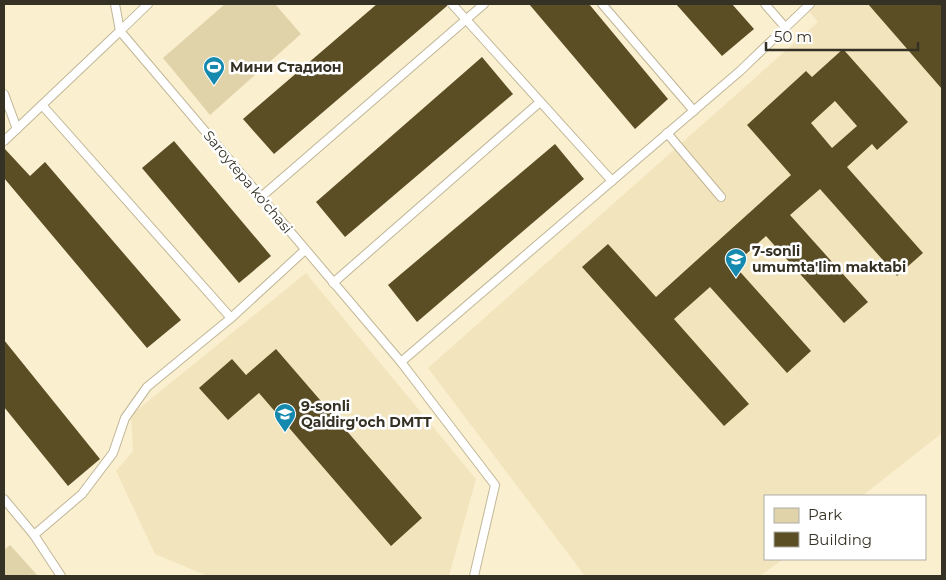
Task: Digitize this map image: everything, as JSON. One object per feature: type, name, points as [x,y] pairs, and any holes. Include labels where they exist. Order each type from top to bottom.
[{"type":"lane","points":[[115,4],[120,30]]},
{"type":"lane","points":[[4,141],[148,4]]},
{"type":"lane","points":[[452,4],[612,181]]},
{"type":"lane","points":[[260,197],[484,4]]},
{"type":"lane","points":[[602,4],[694,111]]},
{"type":"lane","points":[[765,4],[785,27]]},
{"type":"lane","points":[[401,362],[694,111],[810,4]]},
{"type":"lane","name":"Saroytepa ko'chasi","points":[[120,30],[401,362],[495,485],[474,576]]},
{"type":"lane","points":[[4,94],[17,129]]},
{"type":"lane","points":[[333,282],[540,102]]},
{"type":"lane","points":[[42,105],[231,318]]},
{"type":"lane","points":[[667,134],[721,196]]},
{"type":"lane","points":[[34,536],[82,494],[113,453],[125,418],[147,387],[231,318],[305,250]]},
{"type":"lane","points":[[4,499],[34,536],[61,576]]},
{"type":"shaded area","name":"7-sonli umumta'lim maktabi","points":[[803,4],[942,4],[942,433],[863,495],[764,495],[764,560],[782,560],[760,576],[585,576],[428,368],[818,22]]},
{"type":"shaded area","name":"9-sonli Qaldirg'och DMTT","points":[[306,273],[476,479],[449,576],[208,576],[155,554],[116,471],[133,451],[131,415]]},
{"type":"green space","name":"Мини Стадион","points":[[225,4],[275,4],[301,34],[210,115],[163,58]]},
{"type":"green space","points":[[10,545],[38,576],[4,576],[4,550]]},
{"type":"building","points":[[377,4],[447,4],[447,6],[274,154],[243,119]]},
{"type":"building","points":[[529,4],[589,4],[668,99],[635,129]]},
{"type":"building","points":[[676,4],[732,4],[754,29],[722,56]]},
{"type":"building","points":[[868,4],[942,4],[942,89]]},
{"type":"building","points":[[843,49],[908,122],[877,150],[872,144],[847,167],[923,253],[897,276],[820,189],[790,215],[868,302],[844,323],[766,236],[734,265],[811,351],[787,373],[710,287],[674,319],[749,404],[724,426],[582,267],[608,244],[656,297],[791,175],[747,125],[806,71],[812,77]],"holes":[[[835,101],[857,126],[832,148],[811,123]]]},
{"type":"building","points":[[482,57],[513,94],[345,237],[316,202]]},
{"type":"building","points":[[174,141],[271,256],[239,283],[142,168]]},
{"type":"building","points":[[555,144],[584,179],[417,322],[388,285]]},
{"type":"building","points":[[4,148],[30,176],[45,162],[181,320],[147,348],[4,178]]},
{"type":"building","points":[[4,340],[100,459],[68,486],[4,407]]},
{"type":"building","points":[[276,349],[422,518],[391,546],[259,393],[228,420],[199,388],[232,359],[246,375]]},
{"type":"place","name":"Мини Стадион","points":[[214,86]]},
{"type":"place","name":"7-sonli umumta'lim maktabi","points":[[736,278]]},
{"type":"place","name":"9-sonli Qaldirg'och DMTT","points":[[285,433]]}]
